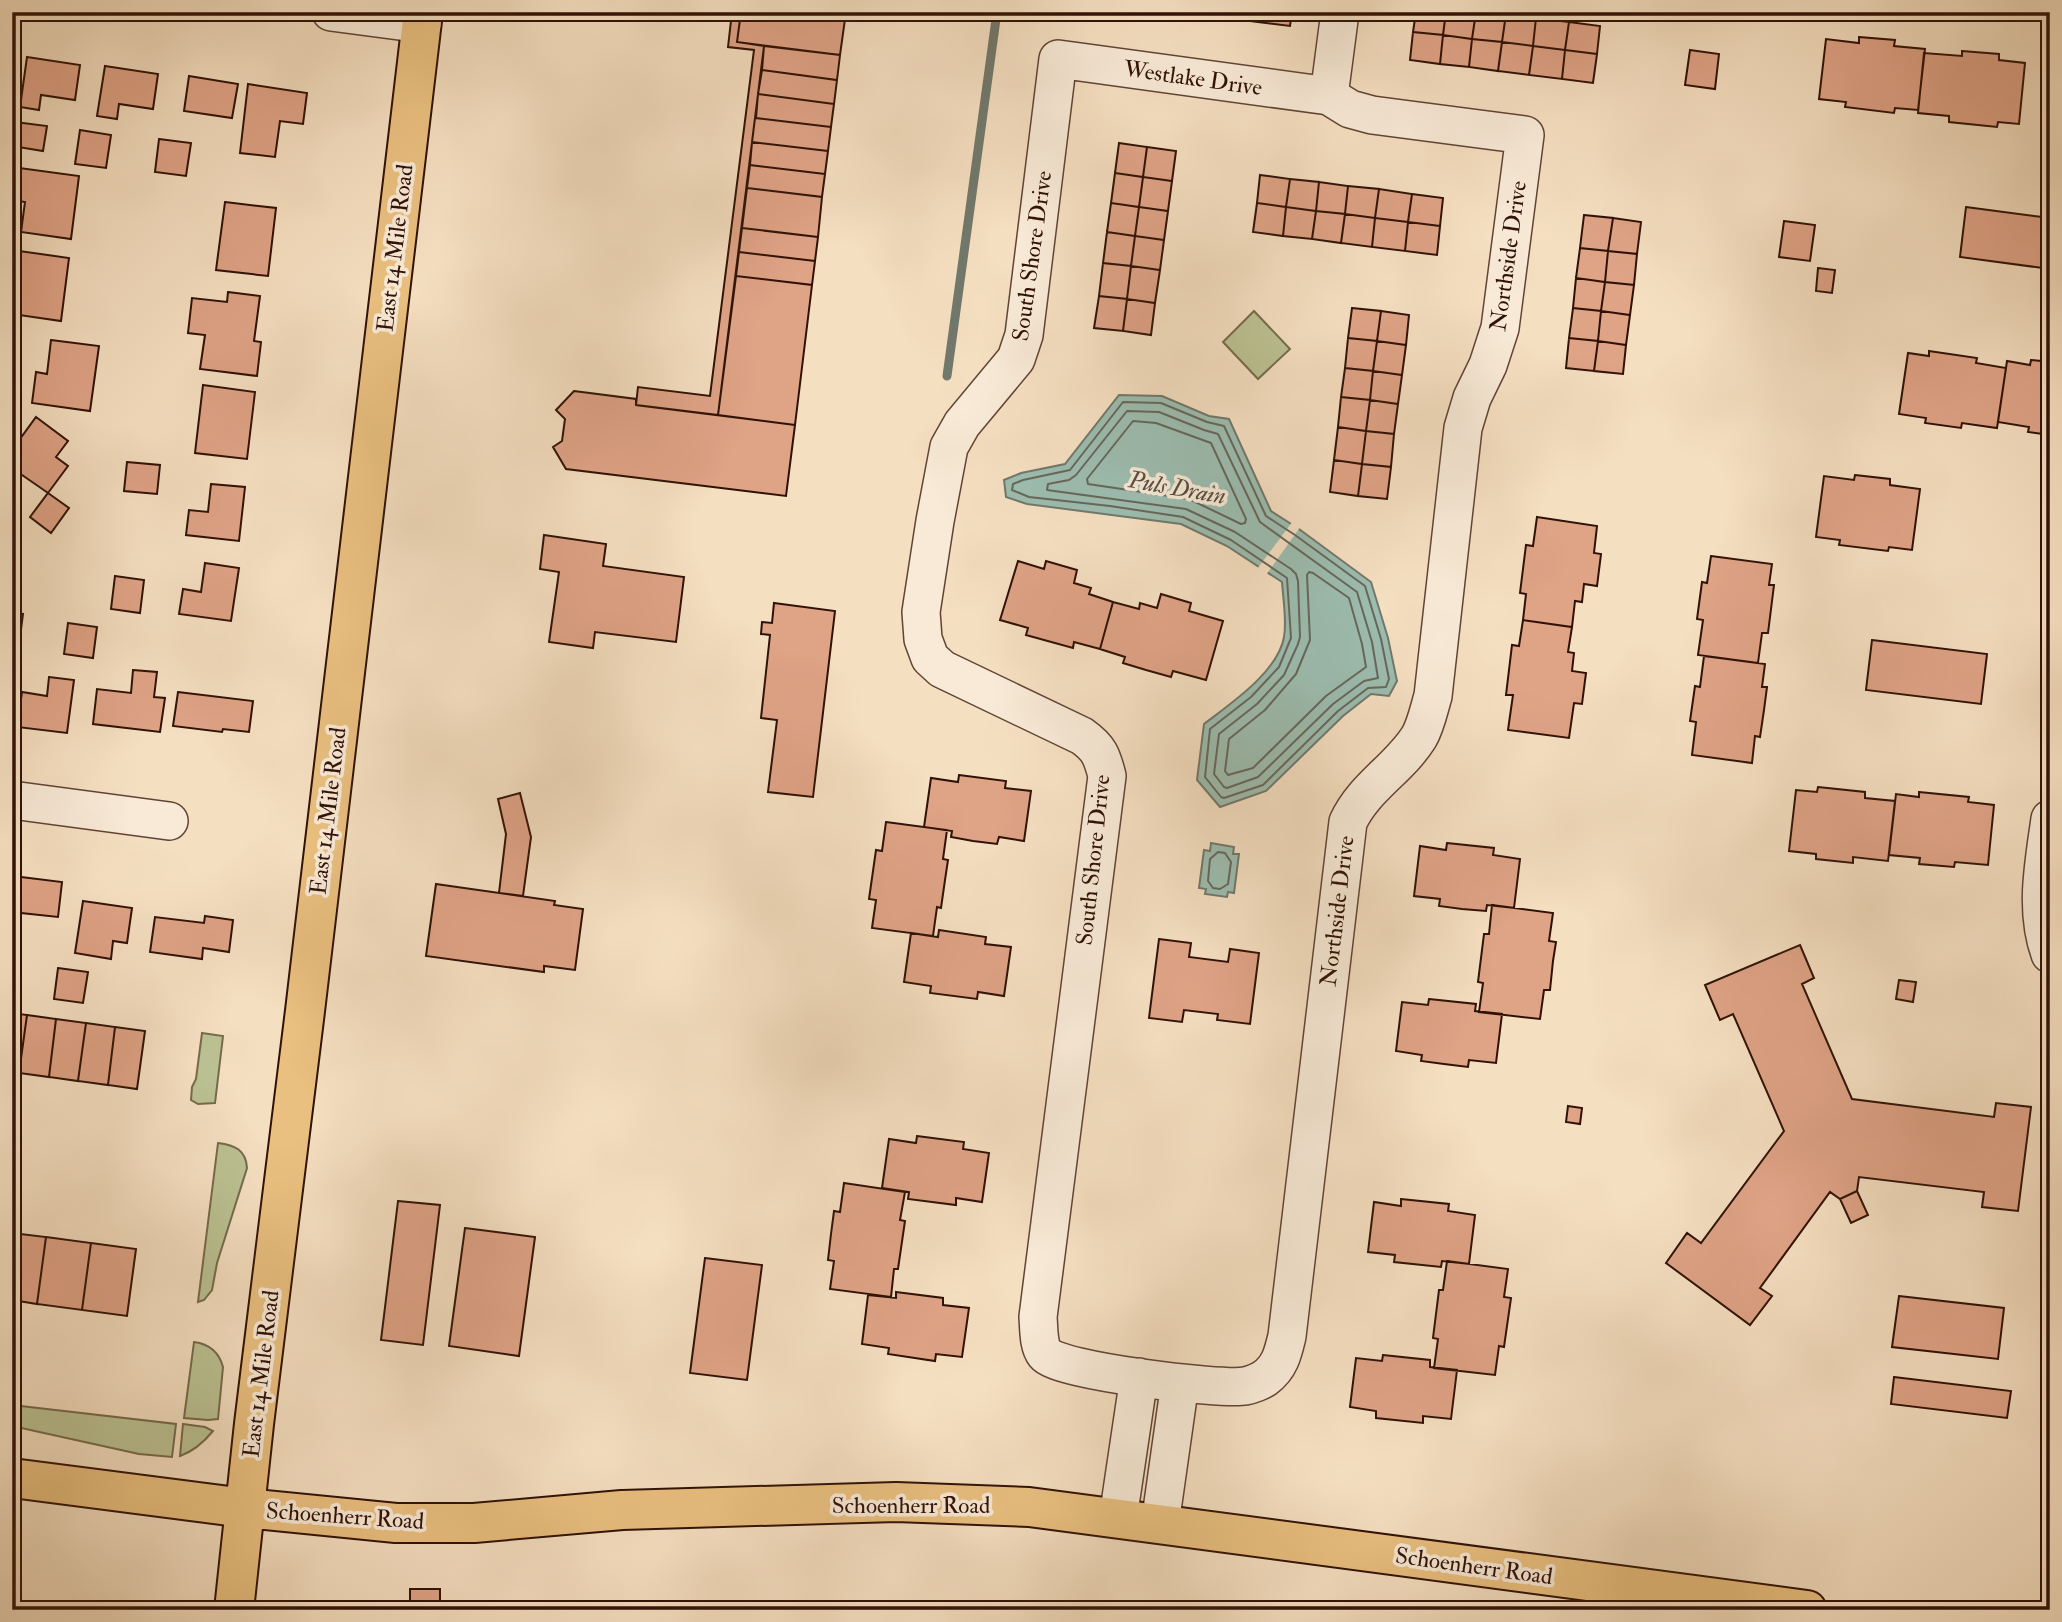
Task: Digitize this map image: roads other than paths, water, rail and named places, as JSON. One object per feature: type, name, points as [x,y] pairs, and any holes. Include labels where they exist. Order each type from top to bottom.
[{"type":"main road","name":"East 14 Mile Road","points":[[234,1610],[422,18]]},
{"type":"main road","name":"Schoenherr Road","points":[[12,1478],[245,1508],[396,1523],[453,1524],[622,1510],[896,1502],[1029,1507],[1807,1610]]},
{"type":"street","points":[[331,12],[422,18]]},
{"type":"street","points":[[1329,96],[1340,12]]},
{"type":"street","name":"Westlake Drive","points":[[1058,59],[1329,96],[1350,109],[1372,115],[1525,135]]},
{"type":"street","name":"South Shore Drive","points":[[1058,59],[1024,335],[1016,359],[962,424],[949,447],[934,521],[921,612],[923,639],[930,658],[942,669],[1082,736],[1102,756],[1107,776],[1038,1317],[1045,1354],[1055,1361],[1078,1368],[1160,1380]]},
{"type":"street","name":"Northside Drive","points":[[1160,1380],[1245,1386],[1264,1379],[1281,1361],[1287,1336],[1348,822],[1357,804],[1408,752],[1420,735],[1433,696],[1464,428],[1472,398],[1488,365],[1500,328],[1525,135]]},
{"type":"street","points":[[12,800],[169,821]]},
{"type":"street","points":[[2050,819],[2042,877],[2041,909],[2045,942],[2050,954]]},
{"type":"street","points":[[1118,1518],[1160,1380]]},
{"type":"street","points":[[1160,1380],[1160,1524]]},
{"type":"water","points":[[1119,395],[1162,396],[1209,416],[1229,419],[1271,511],[1371,582],[1388,638],[1397,681],[1389,696],[1371,694],[1343,716],[1266,791],[1220,807],[1197,780],[1204,724],[1252,686],[1273,663],[1284,637],[1282,582],[1227,546],[1181,524],[1027,504],[1006,497],[1004,480],[1021,473],[1065,464]]},
{"type":"water","points":[[1211,843],[1234,847],[1233,854],[1239,854],[1234,893],[1228,892],[1227,897],[1205,894],[1206,889],[1199,888],[1204,850],[1210,851]]},
{"type":"waterway","name":"Puls Drain","points":[[947,376],[997,12]]}]
